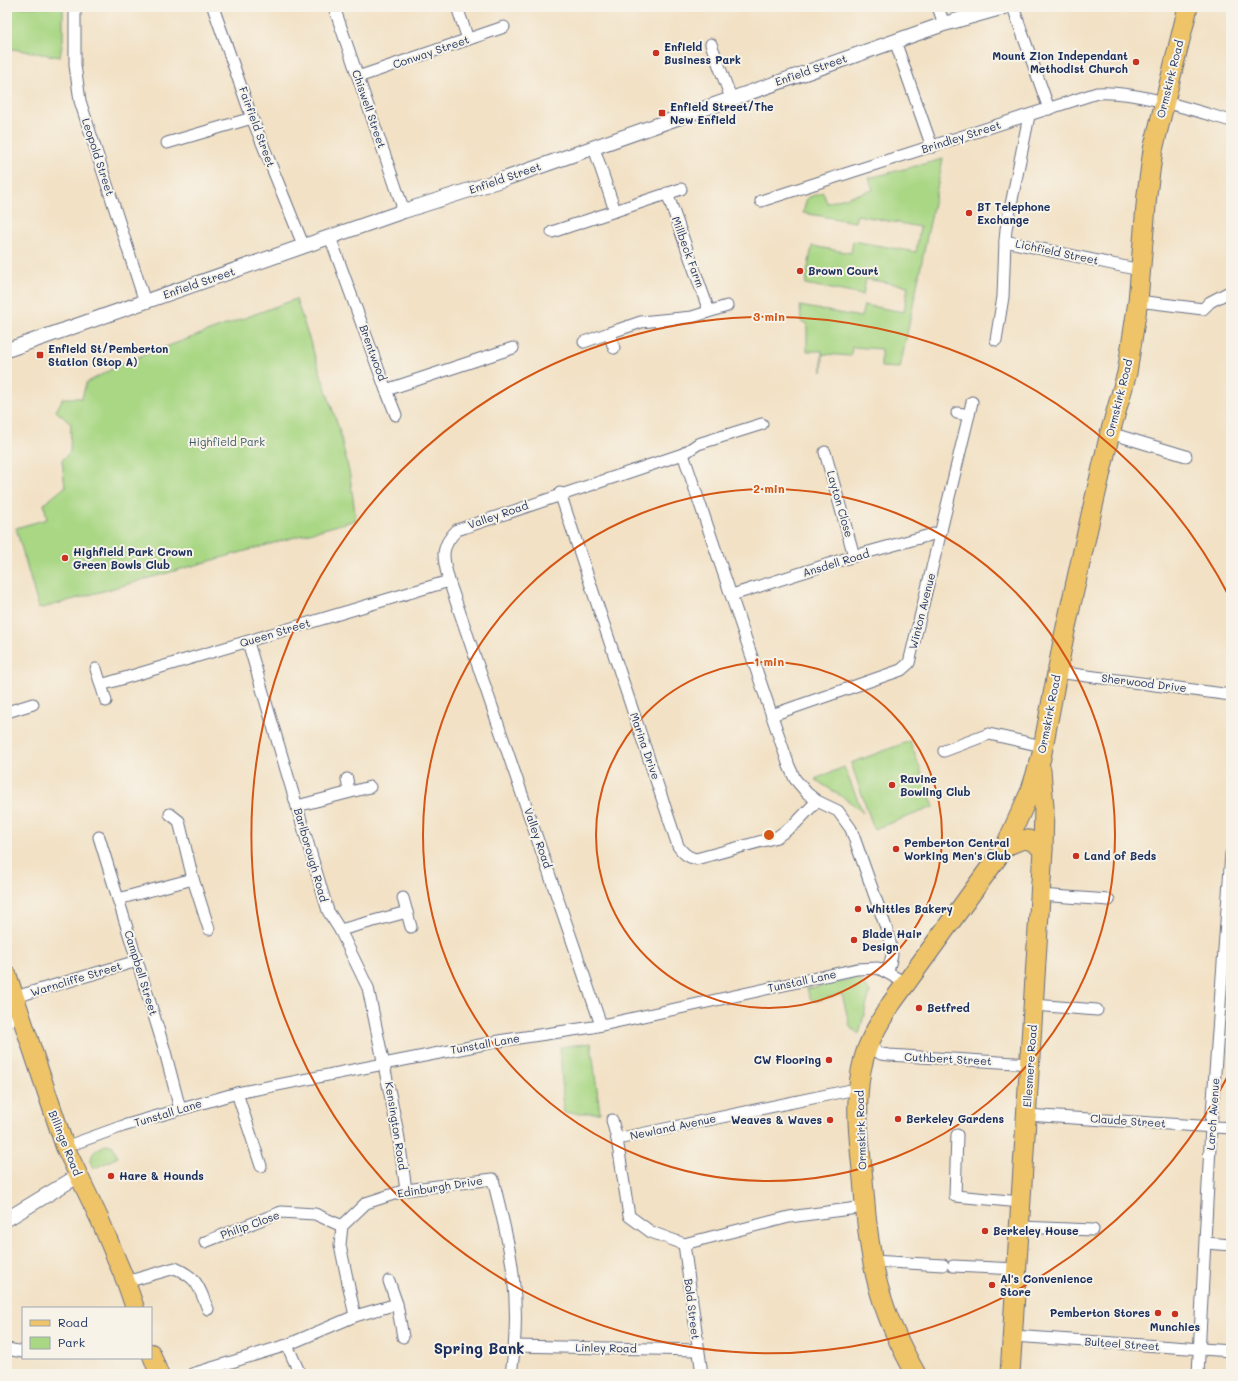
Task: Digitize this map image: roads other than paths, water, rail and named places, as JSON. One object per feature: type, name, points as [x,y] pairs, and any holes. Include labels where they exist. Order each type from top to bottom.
[{"type":"highway","name":"Ormskirk Road","points":[[916,1374],[891,1325],[881,1296],[872,1261],[859,1142],[859,1086],[862,1065],[869,1045],[884,1014],[1005,847],[1022,812],[1042,752],[1057,672],[1110,434],[1127,372],[1138,301],[1153,150],[1188,7]]},
{"type":"highway","name":"Ellesmere Road","points":[[1010,1374],[1043,850],[1044,807],[1042,752]]},
{"type":"highway","points":[[1005,847],[1015,842],[1028,839],[1034,841],[1043,850]]},
{"type":"main road","name":"Billinge Road","points":[[7,974],[15,997],[14,1019],[65,1147],[100,1220],[126,1282],[135,1307]]},
{"type":"main road","points":[[152,1356],[159,1374]]},
{"type":"street","name":"Leopold Street","points":[[75,7],[75,65],[80,101],[145,302]]},
{"type":"street","name":"Fairfield Street","points":[[213,7],[252,118],[304,246]]},
{"type":"street","name":"Chiswell Street","points":[[334,7],[404,211]]},
{"type":"street","points":[[457,7],[468,39]]},
{"type":"street","points":[[938,7],[944,24]]},
{"type":"street","name":"Enfield Street","points":[[7,350],[404,211],[594,148],[894,41],[944,24],[1004,7]]},
{"type":"street","points":[[1014,7],[1049,109]]},
{"type":"street","name":"Conway Street","points":[[358,77],[504,27]]},
{"type":"street","points":[[894,41],[932,147]]},
{"type":"street","points":[[711,44],[731,98]]},
{"type":"street","name":"Brindley Street","points":[[761,201],[1097,93],[1111,92],[1164,102],[1231,121]]},
{"type":"street","name":"Lichfield Street","points":[[1029,116],[1006,229],[1005,241],[1140,270]]},
{"type":"street","points":[[167,143],[252,118]]},
{"type":"street","points":[[594,148],[615,211]]},
{"type":"street","points":[[552,232],[681,188]]},
{"type":"street","name":"Millbeck Farm","points":[[667,193],[709,312]]},
{"type":"street","name":"Brentwood","points":[[330,237],[386,390],[513,348]]},
{"type":"street","points":[[996,340],[1003,297],[1005,241]]},
{"type":"street","points":[[1138,301],[1203,308],[1210,302],[1231,291]]},
{"type":"street","points":[[584,342],[651,320],[679,319],[727,306]]},
{"type":"street","points":[[609,333],[614,348]]},
{"type":"street","points":[[386,390],[396,415]]},
{"type":"street","name":"Winton Avenue","points":[[772,715],[901,670],[909,663],[972,402]]},
{"type":"street","points":[[957,413],[969,415]]},
{"type":"street","name":"Valley Road","points":[[602,1025],[449,580],[443,550],[450,536],[456,530],[683,454],[698,444],[762,424]]},
{"type":"street","points":[[1110,434],[1186,456]]},
{"type":"street","name":"Layton Close","points":[[825,452],[854,556]]},
{"type":"street","points":[[683,454],[772,715],[796,779],[817,801],[838,812],[851,829],[889,936],[892,955],[888,972]]},
{"type":"street","name":"Marina Drive","points":[[560,494],[678,846],[683,853],[689,858],[696,859],[777,837],[795,824],[817,801]]},
{"type":"street","name":"Ansdell Road","points":[[732,595],[854,556],[941,532]]},
{"type":"street","name":"Queen Street","points":[[101,685],[248,642],[449,580]]},
{"type":"street","name":"Barlborough Road","points":[[248,642],[328,911],[340,930],[368,988],[385,1063]]},
{"type":"street","points":[[96,669],[106,701]]},
{"type":"street","name":"Sherwood Drive","points":[[1057,672],[1231,695]]},
{"type":"street","points":[[7,712],[33,704]]},
{"type":"street","points":[[944,751],[989,734],[1042,752]]},
{"type":"street","points":[[347,779],[349,792]]},
{"type":"street","points":[[297,806],[370,787]]},
{"type":"street","points":[[179,817],[193,879],[209,929]]},
{"type":"street","name":"Campbell Street","points":[[99,837],[180,1109]]},
{"type":"street","name":"Larch Avenue","points":[[1198,1374],[1211,1127],[1231,854]]},
{"type":"street","points":[[118,899],[193,879]]},
{"type":"street","points":[[1040,895],[1109,900]]},
{"type":"street","points":[[403,898],[411,927]]},
{"type":"street","points":[[340,930],[407,912]]},
{"type":"street","name":"Warncliffe Street","points":[[15,997],[137,961]]},
{"type":"street","name":"Tunstall Lane","points":[[65,1147],[123,1126],[237,1093],[505,1040],[602,1025],[857,969],[878,968],[906,983]]},
{"type":"street","points":[[1034,1005],[1097,1010]]},
{"type":"street","name":"Cuthbert Street","points":[[869,1045],[881,1054],[889,1055],[1030,1064]]},
{"type":"street","name":"Kensington Road","points":[[385,1063],[398,1133],[406,1190]]},
{"type":"street","name":"Newland Avenue","points":[[684,1244],[650,1232],[630,1216],[617,1139],[851,1090],[859,1086]]},
{"type":"street","points":[[237,1093],[260,1166]]},
{"type":"street","name":"Claude Street","points":[[1026,1115],[1231,1128]]},
{"type":"street","points":[[612,1120],[617,1139]]},
{"type":"street","points":[[957,1135],[955,1196],[1021,1202]]},
{"type":"street","points":[[7,1219],[78,1176]]},
{"type":"street","name":"Edinburgh Drive","points":[[342,1226],[366,1203],[406,1190],[493,1179],[513,1274],[516,1312],[515,1346],[511,1374]]},
{"type":"street","points":[[684,1244],[789,1217],[865,1207]]},
{"type":"street","name":"Philip Close","points":[[205,1242],[281,1212],[315,1214],[342,1226]]},
{"type":"street","points":[[342,1226],[340,1245],[355,1316]]},
{"type":"street","points":[[1020,1227],[1093,1230]]},
{"type":"street","points":[[1206,1243],[1231,1245]]},
{"type":"street","name":"Bold Street","points":[[684,1244],[702,1374]]},
{"type":"street","points":[[872,1261],[1017,1268]]},
{"type":"street","points":[[126,1282],[175,1268],[196,1281],[208,1308]]},
{"type":"street","points":[[389,1282],[397,1304],[403,1337]]},
{"type":"street","points":[[192,1374],[287,1345],[355,1316],[397,1304]]},
{"type":"street","name":"Bulteel Street","points":[[1013,1336],[1231,1351]]},
{"type":"street","points":[[287,1345],[300,1374]]},
{"type":"street","name":"Linley Road","points":[[515,1346],[698,1350]]},
{"type":"street","points":[[7,1349],[22,1352]]},
{"type":"place","name":"Enfield Business Park","points":[[656,53]]},
{"type":"place","name":"Mount Zion Independant Methodist Church","points":[[1136,62]]},
{"type":"place","name":"Enfield Street/The New Enfield","points":[[662,113]]},
{"type":"place","name":"BT Telephone Exchange","points":[[969,213]]},
{"type":"place","name":"Brown Court","points":[[800,271]]},
{"type":"place","name":"Enfield St/Pemberton Station (Stop A)","points":[[40,355]]},
{"type":"place","name":"Highfield Park Crown Green Bowls Club","points":[[65,558]]},
{"type":"place","name":"Ravine Bowling Club","points":[[892,785]]},
{"type":"place","name":"Pemberton Central Working Men's Club","points":[[896,849]]},
{"type":"place","name":"Land of Beds","points":[[1076,856]]},
{"type":"place","name":"Whittles Bakery","points":[[858,909]]},
{"type":"place","name":"Blade Hair Design","points":[[854,940]]},
{"type":"place","name":"Betfred","points":[[919,1008]]},
{"type":"place","name":"CW Flooring","points":[[829,1060]]},
{"type":"place","name":"Berkeley Gardens","points":[[898,1119]]},
{"type":"place","name":"Weaves & Waves","points":[[830,1120]]},
{"type":"place","name":"Hare & Hounds","points":[[111,1176]]},
{"type":"place","name":"Berkeley House","points":[[985,1231]]},
{"type":"place","name":"Al's Convenience Store","points":[[992,1285]]},
{"type":"place","name":"Pemberton Stores","points":[[1158,1313]]},
{"type":"place","name":"Munchies","points":[[1175,1314]]},
{"type":"district","name":"Spring Bank","points":[[479,1349]]},
{"type":"park label","name":"Highfield Park","points":[[227,442]]}]
